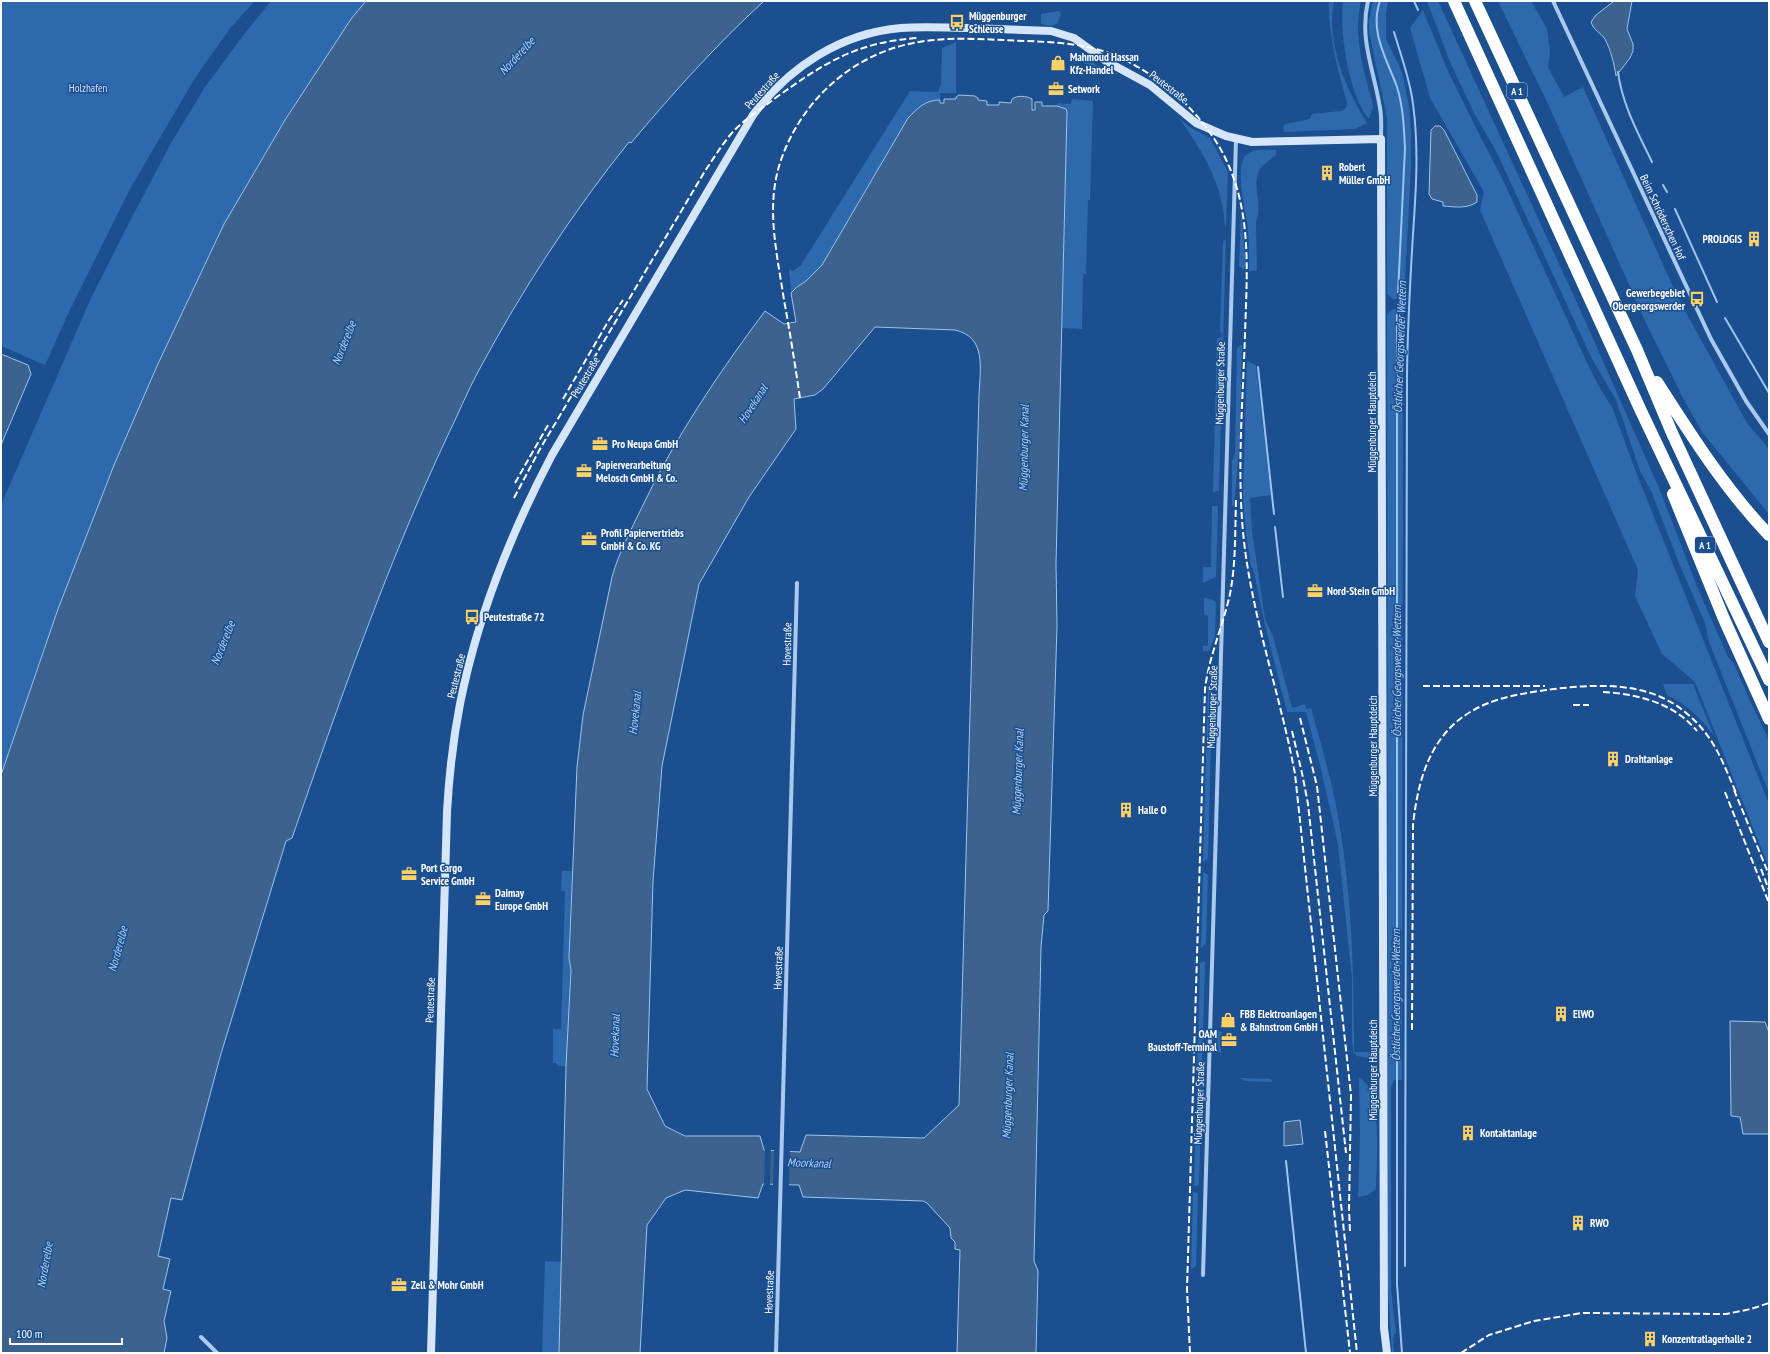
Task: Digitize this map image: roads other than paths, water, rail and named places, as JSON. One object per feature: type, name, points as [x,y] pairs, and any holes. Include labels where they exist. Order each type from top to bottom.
[{"type":"highway","name":"A 1","points":[[1454,1],[1641,411],[1769,680]]},
{"type":"highway","name":"A 1","points":[[1475,1],[1637,350],[1719,475],[1750,516],[1769,535]]},
{"type":"highway","points":[[1637,350],[1676,440],[1769,642]]},
{"type":"highway","points":[[1641,411],[1694,549],[1769,719]]},
{"type":"street","points":[[1368,1],[1365,20],[1365,41],[1380,108],[1381,139]]},
{"type":"street","name":"Beim Schröderschen Hof","points":[[1553,1],[1711,339],[1746,401],[1769,434]]},
{"type":"street","name":"Peutestraße","points":[[431,1353],[447,812],[452,748],[466,680],[485,614],[505,554],[527,503],[578,410],[753,115],[771,93],[793,72],[818,55],[841,43],[862,36],[887,30],[918,28],[1045,30],[1060,32],[1074,38],[1106,61],[1150,84],[1196,123],[1215,133],[1252,142],[1381,139]]},
{"type":"street","name":"Müggenburger Straße","points":[[1203,1275],[1236,139]]},
{"type":"street","name":"Müggenburger Hauptdeich","points":[[1381,139],[1384,1328],[1387,1353]]},
{"type":"street","name":"Hovestraße","points":[[776,1353],[797,583]]},
{"type":"street","points":[[202,1337],[218,1353]]},
{"type":"water","name":"Norderelbe","points":[[366,1],[764,1],[712,52],[631,143],[629,142],[568,224],[530,281],[495,340],[467,395],[425,486],[364,636],[292,838],[286,841],[220,1057],[182,1200],[171,1198],[158,1256],[170,1259],[163,1289],[171,1291],[164,1321],[167,1338],[164,1353],[1,1353],[1,775],[58,609],[114,465],[157,366],[224,224],[285,120],[351,19]]},
{"type":"water","points":[[1614,1],[1632,1],[1627,29],[1633,44],[1633,51],[1630,58],[1616,76],[1612,57],[1605,39],[1593,27],[1591,22],[1596,15]]},
{"type":"water","points":[[959,95],[975,96],[978,100],[987,101],[987,105],[999,105],[999,102],[1011,103],[1012,99],[1019,96],[1032,99],[1032,110],[1035,110],[1035,102],[1042,102],[1042,106],[1057,106],[1066,109],[1067,112],[1056,564],[1057,626],[1048,911],[1044,915],[1041,947],[1034,1261],[1038,1271],[1036,1353],[957,1353],[960,1250],[955,1249],[955,1242],[951,1238],[950,1228],[927,1203],[923,1201],[803,1197],[799,1185],[763,1184],[758,1198],[685,1190],[666,1198],[647,1225],[640,1353],[559,1353],[566,1066],[571,970],[569,958],[577,767],[583,715],[612,577],[622,550],[655,481],[683,430],[714,382],[765,311],[784,324],[796,322],[791,293],[822,265],[908,118],[930,101],[940,100],[940,103],[944,103],[944,99],[956,99]],"holes":[[[875,327],[955,330],[972,339],[977,347],[980,365],[959,1105],[924,1138],[806,1135],[800,1152],[764,1150],[760,1136],[685,1136],[665,1126],[647,1089],[653,881],[662,766],[699,584],[749,497],[796,429],[794,399],[815,395],[823,389]]]},
{"type":"water","points":[[1435,126],[1440,126],[1444,130],[1477,195],[1477,202],[1469,206],[1443,206],[1443,202],[1432,199],[1429,194],[1431,130]]},
{"type":"water","points":[[1,354],[28,365],[31,374],[1,445]]},
{"type":"water","points":[[1730,1021],[1765,1022],[1769,1032],[1769,1134],[1743,1134],[1740,1117],[1731,1116]]},
{"type":"water","points":[[1300,1120],[1303,1144],[1284,1146],[1284,1122]]},
{"type":"waterway","points":[[1380,1],[1377,12],[1378,34],[1384,56],[1399,94],[1402,109],[1405,148],[1398,293]]},
{"type":"waterway","points":[[1414,1],[1418,10]]},
{"type":"waterway","name":"Östlicher Georgswerder Wettern","points":[[1394,32],[1412,95],[1416,136],[1416,185],[1407,364],[1405,1266]]},
{"type":"waterway","points":[[1618,72],[1627,107],[1652,162]]},
{"type":"waterway","points":[[1663,185],[1667,192]]},
{"type":"waterway","points":[[1675,209],[1717,302]]},
{"type":"waterway","points":[[1397,315],[1397,1284],[1402,1353]]},
{"type":"waterway","points":[[1725,318],[1769,393]]},
{"type":"waterway","points":[[1258,367],[1274,514]]},
{"type":"waterway","points":[[1275,527],[1283,597]]},
{"type":"waterway","points":[[1286,1161],[1306,1353]]},
{"type":"railway","points":[[514,498],[540,449],[705,171],[731,134],[746,120],[774,99],[824,65],[876,44],[918,38]]},
{"type":"railway","points":[[800,398],[774,230],[773,212],[776,177],[790,138],[802,117],[817,98],[834,82],[873,56],[896,47],[940,39],[1030,41],[1070,44],[1096,49],[1126,61],[1158,80],[1186,104],[1199,118],[1220,148],[1231,170],[1238,193],[1246,239],[1247,286],[1240,458],[1243,532],[1252,593],[1282,714],[1295,774],[1357,1353]]},
{"type":"railway","points":[[563,399],[609,320],[623,300]]},
{"type":"railway","points":[[515,483],[548,425]]},
{"type":"railway","points":[[1190,1353],[1187,1289],[1205,689],[1232,582],[1235,547],[1236,499]]},
{"type":"railway","points":[[1423,686],[1545,686]]},
{"type":"railway","points":[[1412,1030],[1413,825],[1417,797],[1424,770],[1436,746],[1444,734],[1464,716],[1475,709],[1497,700],[1546,690],[1582,686],[1637,689],[1654,694],[1670,702],[1695,721],[1711,740],[1717,750],[1737,795]]},
{"type":"railway","points":[[1603,692],[1629,695],[1654,702],[1678,713],[1697,731]]},
{"type":"railway","points":[[1573,705],[1589,705]]},
{"type":"railway","points":[[1300,718],[1317,786],[1351,1095],[1350,1232]]},
{"type":"railway","points":[[1292,731],[1308,804],[1346,1153]]},
{"type":"railway","points":[[1734,790],[1769,875]]},
{"type":"railway","points":[[1725,792],[1769,903]]},
{"type":"railway","points":[[1761,869],[1769,890]]},
{"type":"railway","points":[[1325,1131],[1350,1353]]},
{"type":"railway","points":[[1461,1353],[1489,1335],[1534,1321],[1582,1313],[1726,1314],[1751,1309],[1769,1303]]},
{"type":"place","name":"Müggenburger Schleuse","points":[[957,22]]},
{"type":"place","name":"Mahmoud Hassan Kfz-Handel","points":[[1058,63]]},
{"type":"place","name":"Setwork","points":[[1056,89]]},
{"type":"place","name":"Robert Müller GmbH","points":[[1327,173]]},
{"type":"place","name":"PROLOGIS","points":[[1754,239]]},
{"type":"place","name":"Gewerbegebiet Obergeorgswerder","points":[[1697,299]]},
{"type":"place","name":"Pro Neupa GmbH","points":[[600,444]]},
{"type":"place","name":"Papierverarbeitung Melosch GmbH & Co.","points":[[584,471]]},
{"type":"place","name":"Profil Papiervertriebs GmbH & Co. KG","points":[[589,539]]},
{"type":"place","name":"Nord-Stein GmbH","points":[[1315,591]]},
{"type":"place","name":"Peutestraße 72","points":[[472,617]]},
{"type":"place","name":"Drahtanlage","points":[[1613,759]]},
{"type":"place","name":"Halle O","points":[[1126,810]]},
{"type":"place","name":"Port Cargo Service GmbH","points":[[409,874]]},
{"type":"place","name":"Daimay Europe GmbH","points":[[483,899]]},
{"type":"place","name":"ElWO","points":[[1561,1014]]},
{"type":"place","name":"FBB Elektroanlagen & Bahnstrom GmbH","points":[[1228,1020]]},
{"type":"place","name":"OAM Baustoff-Terminal","points":[[1229,1040]]},
{"type":"place","name":"Kontaktanlage","points":[[1468,1133]]},
{"type":"place","name":"RWO","points":[[1578,1223]]},
{"type":"place","name":"Zell & Mohr GmbH","points":[[399,1285]]},
{"type":"place","name":"Konzentratlagerhalle 2","points":[[1650,1339]]},
{"type":"park label","name":"Holzhafen","points":[[88,88]]},
{"type":"water label","name":"Hovekanal","points":[[753,404]]},
{"type":"water label","name":"Müggenburger Kanal","points":[[1024,448]]},
{"type":"water label","name":"Hovekanal","points":[[635,713]]},
{"type":"water label","name":"Müggenburger Kanal","points":[[1018,772]]},
{"type":"water label","name":"Hovekanal","points":[[615,1036]]},
{"type":"water label","name":"Müggenburger Kanal","points":[[1008,1096]]},
{"type":"water label","name":"Moorkanal","points":[[809,1163]]}]
